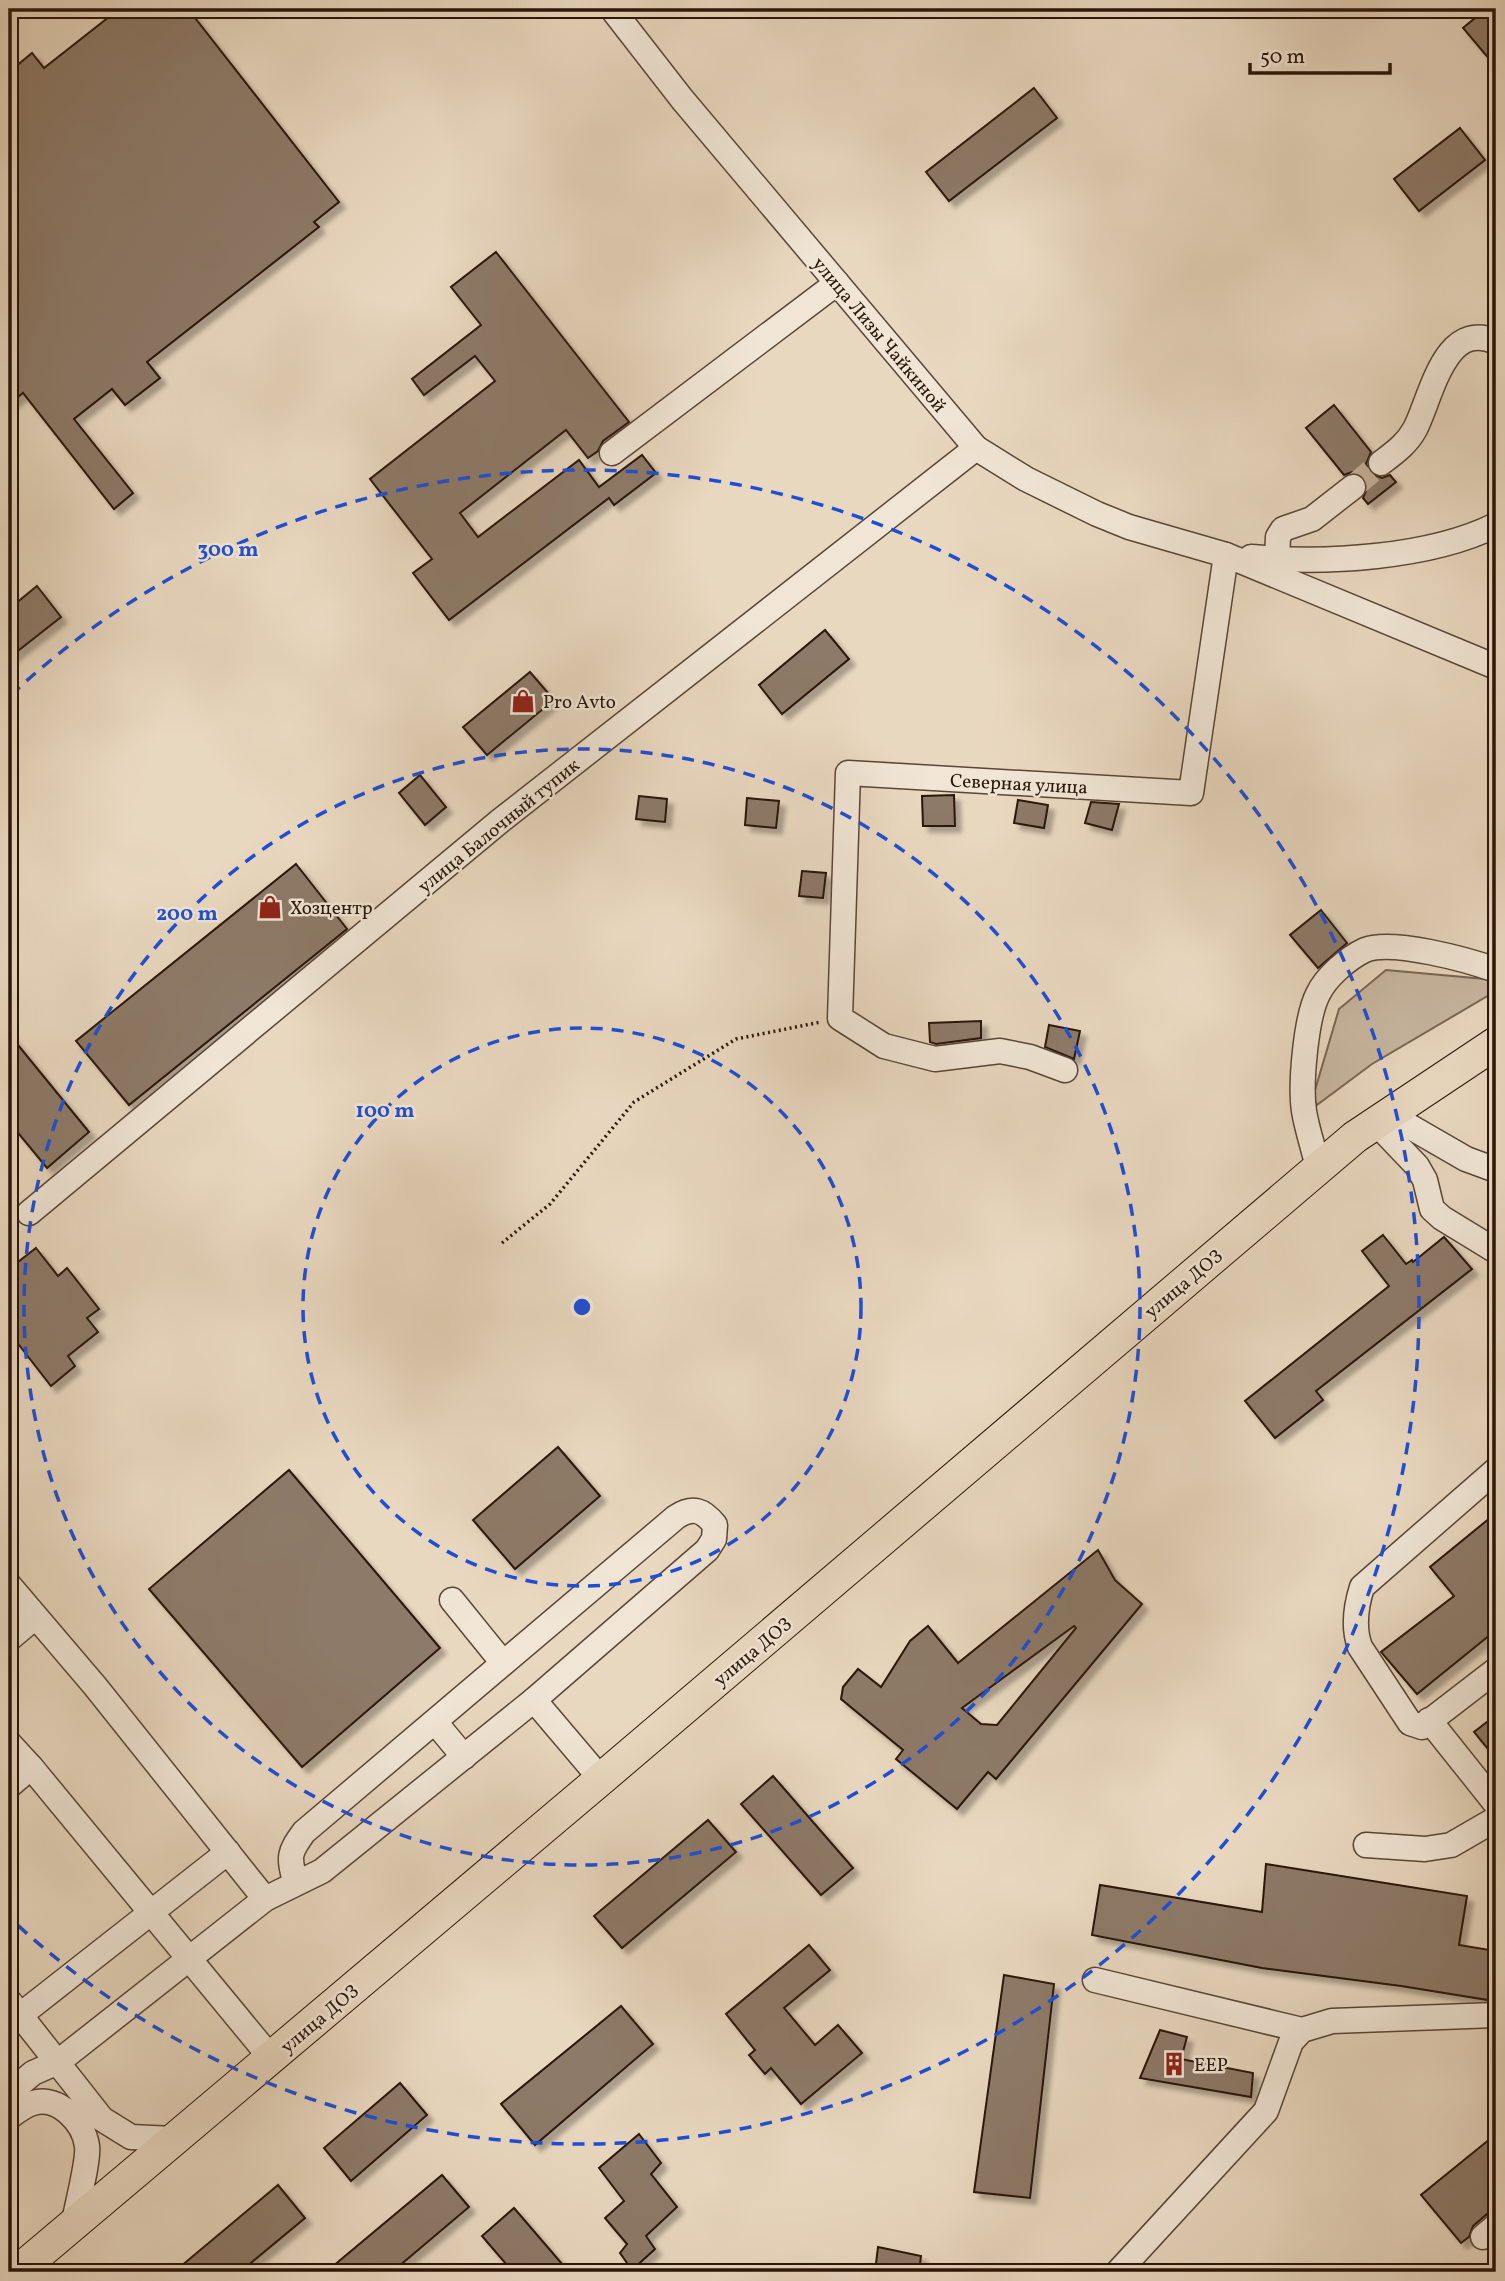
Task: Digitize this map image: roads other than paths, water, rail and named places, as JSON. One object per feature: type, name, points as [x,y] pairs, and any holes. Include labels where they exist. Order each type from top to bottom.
[{"type":"main road","name":"улица ДОЗ","points":[[17,2272],[1318,1168],[1382,1119],[1496,1043]]},
{"type":"street","name":"улица Лизы Чайкиной","points":[[612,9],[682,99],[976,448],[1026,479],[1097,514],[1129,527],[1226,555]]},
{"type":"street","points":[[612,453],[837,283]]},
{"type":"street","points":[[1381,463],[1406,443],[1415,429],[1447,355],[1462,343],[1474,339],[1487,337],[1496,342]]},
{"type":"street","name":"улица Балочный тупик","points":[[29,1213],[500,821],[976,448]]},
{"type":"street","points":[[1278,560],[1278,537],[1283,529],[1312,519],[1353,486]]},
{"type":"street","points":[[1226,555],[1278,560],[1337,559],[1411,550],[1459,540],[1496,525]]},
{"type":"street","points":[[1226,555],[1496,667]]},
{"type":"street","name":"Северная улица","points":[[1065,1070],[1030,1057],[1000,1051],[935,1059],[884,1046],[840,1018],[848,773],[1191,793],[1226,555]]},
{"type":"street","points":[[1318,1168],[1304,1112],[1302,1088],[1312,1009],[1318,992],[1337,970],[1365,950],[1388,946],[1410,948],[1496,970]]},
{"type":"street","points":[[1382,1119],[1466,1159],[1496,1170]]},
{"type":"street","points":[[1382,1119],[1425,1180],[1432,1209],[1496,1251]]},
{"type":"street","points":[[1496,1470],[1362,1587],[1358,1601],[1356,1636],[1360,1647],[1410,1723],[1422,1727],[1496,1670]]},
{"type":"street","points":[[9,2093],[33,2073],[58,2062],[265,1899],[322,1871],[534,1700],[708,1550],[714,1539],[715,1525],[706,1513],[696,1509],[684,1511],[676,1517],[304,1832],[289,1859],[295,1882]]},
{"type":"street","points":[[9,1585],[95,1686],[265,1899]]},
{"type":"street","points":[[452,1600],[503,1663]]},
{"type":"street","points":[[9,1639],[35,1618]]},
{"type":"street","points":[[534,1700],[601,1779]]},
{"type":"street","points":[[1429,1720],[1496,1804]]},
{"type":"street","points":[[435,1722],[464,1757]]},
{"type":"street","points":[[9,1743],[271,2058]]},
{"type":"street","points":[[9,1786],[31,1767]]},
{"type":"street","points":[[1366,1845],[1425,1849],[1451,1844],[1496,1819]]},
{"type":"street","points":[[173,2139],[131,2137],[102,2119],[58,2062],[13,2013],[153,1913],[228,1852]]},
{"type":"street","points":[[1095,1980],[1302,2030],[1332,2021],[1496,2015]]},
{"type":"street","points":[[1118,2272],[1266,2111],[1291,2042],[1302,2030]]},
{"type":"street","points":[[9,2117],[33,2102],[50,2103],[69,2112],[82,2127],[88,2147],[74,2222]]},
{"type":"tunnel","points":[[1353,487],[1381,463]]},
{"type":"place","name":"Pro Аvto","points":[[523,701]]},
{"type":"place","name":"Хозцентр","points":[[270,907]]},
{"type":"place","name":"EEP","points":[[1174,2064]]}]
